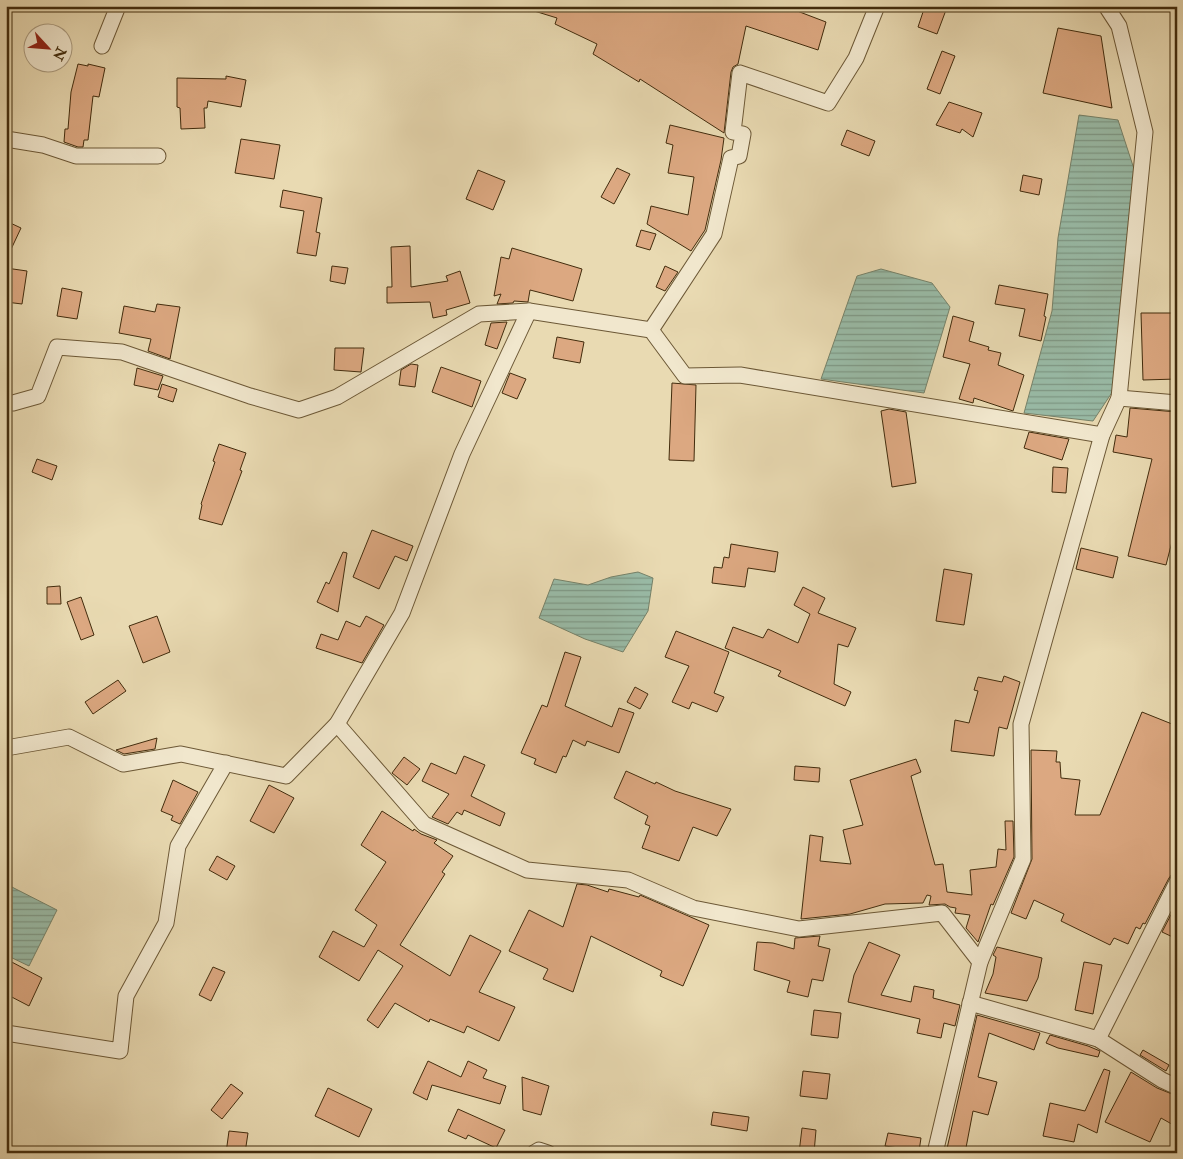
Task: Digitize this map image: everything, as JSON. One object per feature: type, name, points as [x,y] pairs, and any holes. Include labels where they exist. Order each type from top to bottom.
[{"type":"street","points":[[102,46],[118,6]]},
{"type":"street","points":[[651,330],[714,234],[731,158],[739,156],[743,134],[733,132],[740,73],[828,103],[856,58],[877,6]]},
{"type":"street","points":[[935,1153],[980,962],[1023,859],[1021,724],[1102,435],[1119,398],[1145,132],[1119,26],[1106,6]]},
{"type":"street","points":[[6,139],[43,146],[76,156],[158,156]]},
{"type":"street","points":[[6,748],[69,737],[123,764],[181,754],[286,776],[338,724],[402,613],[462,454],[529,311]]},
{"type":"street","points":[[6,403],[38,396],[57,347],[122,352],[250,396],[299,410],[337,397],[479,314],[529,311],[651,330],[685,376],[740,375],[1102,435]]},
{"type":"street","points":[[1119,398],[1177,403]]},
{"type":"street","points":[[338,724],[424,824],[527,870],[628,880],[693,908],[798,929],[942,913],[980,962]]},
{"type":"street","points":[[6,1034],[120,1051],[126,996],[166,923],[178,846],[226,763]]},
{"type":"street","points":[[1098,1039],[1177,882]]},
{"type":"street","points":[[970,1002],[1098,1039],[1162,1080],[1177,1087]]},
{"type":"street","points":[[534,1153],[539,1150],[548,1153]]},
{"type":"shaded area","points":[[1079,115],[1118,120],[1135,172],[1119,382],[1093,421],[1024,413],[1052,311],[1058,238]]},
{"type":"shaded area","points":[[881,269],[932,283],[950,307],[924,393],[821,379],[857,276]]},
{"type":"shaded area","points":[[638,572],[653,578],[648,611],[623,652],[585,639],[539,618],[554,579],[588,585],[611,577]]},
{"type":"shaded area","points":[[6,884],[57,910],[29,966],[6,955]]},
{"type":"building","points":[[531,6],[748,6],[771,11],[772,6],[784,6],[826,22],[818,50],[746,26],[738,64],[733,67],[731,72],[724,133],[640,79],[639,82],[593,54],[597,44],[555,24],[557,18],[531,10]]},
{"type":"building","points":[[925,6],[934,6],[946,10],[937,34],[918,27]]},
{"type":"building","points":[[1058,28],[1101,36],[1112,108],[1043,93]]},
{"type":"building","points":[[942,51],[955,56],[940,94],[927,89]]},
{"type":"building","points":[[78,64],[105,68],[99,97],[93,96],[88,140],[84,140],[83,147],[64,142],[65,129],[68,129],[71,92]]},
{"type":"building","points":[[226,76],[246,80],[241,107],[208,101],[207,108],[204,108],[205,128],[181,129],[180,108],[177,107],[177,78],[226,79]]},
{"type":"building","points":[[949,102],[982,113],[973,137],[962,129],[960,133],[936,125]]},
{"type":"building","points":[[670,125],[724,138],[721,160],[705,230],[691,251],[647,224],[651,206],[688,215],[694,177],[668,173],[673,145],[666,143]]},
{"type":"building","points":[[847,130],[875,141],[869,156],[841,145]]},
{"type":"building","points":[[241,139],[280,145],[274,179],[235,173]]},
{"type":"building","points":[[617,168],[630,174],[614,204],[601,197]]},
{"type":"building","points":[[478,170],[505,181],[493,210],[466,199]]},
{"type":"building","points":[[1023,175],[1042,179],[1039,195],[1020,191]]},
{"type":"building","points":[[283,190],[322,198],[316,232],[320,233],[316,256],[297,253],[304,211],[280,207]]},
{"type":"building","points":[[6,221],[21,228],[6,260]]},
{"type":"building","points":[[641,230],[656,234],[650,250],[636,246]]},
{"type":"building","points":[[410,246],[411,287],[448,281],[446,276],[460,271],[470,303],[446,310],[447,315],[433,318],[430,302],[387,303],[387,287],[392,287],[391,247]]},
{"type":"building","points":[[512,248],[582,269],[573,301],[530,290],[528,302],[514,301],[513,303],[497,304],[501,294],[494,296],[501,257],[509,259]]},
{"type":"building","points":[[332,266],[348,268],[345,284],[330,281]]},
{"type":"building","points":[[665,266],[678,272],[665,291],[656,287]]},
{"type":"building","points":[[6,268],[27,271],[22,304],[6,302]]},
{"type":"building","points":[[999,285],[1048,294],[1041,341],[1019,336],[1025,309],[995,304]]},
{"type":"building","points":[[62,288],[82,292],[77,319],[57,316]]},
{"type":"building","points":[[157,304],[180,307],[170,359],[148,351],[151,339],[119,333],[124,306],[155,312]]},
{"type":"building","points":[[1141,313],[1177,313],[1177,379],[1143,380]]},
{"type":"building","points":[[953,316],[974,322],[969,341],[989,347],[988,350],[1001,353],[998,365],[1024,375],[1013,411],[974,398],[973,403],[959,399],[970,364],[943,357]]},
{"type":"building","points":[[507,322],[497,349],[485,345],[491,323]]},
{"type":"building","points":[[557,337],[584,342],[580,363],[553,358]]},
{"type":"building","points":[[335,348],[364,348],[361,372],[334,370]]},
{"type":"building","points":[[411,364],[418,365],[415,387],[399,385],[401,370]]},
{"type":"building","points":[[441,367],[481,381],[472,407],[432,392]]},
{"type":"building","points":[[137,368],[163,376],[158,390],[134,385]]},
{"type":"building","points":[[510,373],[526,379],[517,399],[502,393]]},
{"type":"building","points":[[672,383],[696,385],[694,461],[669,460]]},
{"type":"building","points":[[162,384],[177,389],[173,402],[158,397]]},
{"type":"building","points":[[1130,408],[1177,412],[1177,522],[1166,565],[1128,556],[1152,459],[1113,452],[1116,435],[1127,437]]},
{"type":"building","points":[[889,409],[906,412],[916,483],[892,487],[881,411]]},
{"type":"building","points":[[1029,432],[1069,439],[1062,460],[1024,448]]},
{"type":"building","points":[[219,444],[246,453],[240,470],[242,471],[222,525],[199,519],[201,504]]},
{"type":"building","points":[[37,459],[57,466],[52,480],[32,472]]},
{"type":"building","points":[[1053,467],[1068,468],[1066,493],[1052,492]]},
{"type":"building","points":[[372,530],[413,546],[407,561],[395,556],[379,589],[353,577]]},
{"type":"building","points":[[731,544],[778,552],[775,572],[748,568],[745,587],[712,583],[714,567],[722,568],[724,557],[729,558]]},
{"type":"building","points":[[1081,548],[1118,557],[1113,578],[1076,569]]},
{"type":"building","points":[[343,552],[347,553],[338,612],[317,602],[326,582],[329,584]]},
{"type":"building","points":[[944,569],[972,574],[964,625],[936,621]]},
{"type":"building","points":[[60,586],[61,604],[47,604],[47,587]]},
{"type":"building","points":[[803,587],[825,598],[818,613],[856,628],[848,647],[838,644],[834,684],[851,692],[845,706],[778,676],[781,671],[725,648],[733,627],[763,638],[768,629],[798,643],[810,614],[794,605]]},
{"type":"building","points":[[81,597],[94,635],[81,640],[67,602]]},
{"type":"building","points":[[157,616],[170,652],[143,663],[129,626]]},
{"type":"building","points":[[366,616],[384,625],[362,663],[316,648],[321,634],[338,640],[346,621],[360,627]]},
{"type":"building","points":[[676,631],[729,652],[714,693],[724,697],[717,712],[692,702],[689,709],[672,702],[689,666],[665,657]]},
{"type":"building","points":[[565,652],[581,657],[565,706],[612,727],[619,708],[634,713],[619,753],[587,741],[585,746],[573,740],[566,757],[563,756],[556,773],[534,764],[536,759],[521,753],[542,705],[547,707]]},
{"type":"building","points":[[1004,676],[1020,682],[1007,729],[999,727],[994,756],[951,751],[955,720],[969,723],[978,691],[974,690],[978,677],[1002,682]]},
{"type":"building","points":[[118,680],[126,691],[93,714],[85,702]]},
{"type":"building","points":[[635,687],[648,694],[640,709],[627,702]]},
{"type":"building","points":[[1142,712],[1177,726],[1177,873],[1172,874],[1169,878],[1145,924],[1143,923],[1140,929],[1136,927],[1128,944],[1114,938],[1110,945],[1061,921],[1064,914],[1034,900],[1026,919],[1011,913],[1032,859],[1031,750],[1057,751],[1056,762],[1060,762],[1061,778],[1080,780],[1075,815],[1100,815]]},
{"type":"building","points":[[157,738],[155,749],[124,754],[116,750]]},
{"type":"building","points":[[464,756],[485,765],[471,796],[505,813],[500,826],[464,810],[462,815],[457,812],[448,824],[432,817],[449,794],[422,781],[431,763],[456,774]]},
{"type":"building","points":[[404,757],[420,769],[407,785],[392,773]]},
{"type":"building","points":[[916,759],[921,772],[911,776],[935,865],[943,864],[947,892],[972,895],[970,870],[996,867],[998,849],[1006,850],[1005,821],[1013,821],[1014,857],[993,905],[991,904],[978,942],[966,928],[970,915],[955,913],[956,908],[945,904],[929,905],[931,896],[927,895],[923,903],[885,904],[850,914],[801,919],[810,835],[823,837],[820,861],[851,864],[843,830],[863,825],[850,780]]},
{"type":"building","points":[[795,766],[820,768],[819,782],[794,780]]},
{"type":"building","points":[[626,771],[655,784],[656,782],[675,791],[731,809],[717,836],[693,827],[679,861],[642,848],[650,826],[645,824],[648,816],[614,798]]},
{"type":"building","points":[[173,780],[198,792],[180,824],[171,820],[173,816],[161,811]]},
{"type":"building","points":[[269,785],[294,798],[274,833],[250,821]]},
{"type":"building","points":[[382,811],[413,831],[414,829],[437,840],[434,843],[453,856],[442,872],[445,874],[400,945],[450,976],[470,935],[501,951],[479,992],[515,1007],[499,1041],[467,1026],[464,1033],[430,1019],[429,1022],[395,1003],[378,1028],[367,1020],[403,966],[378,950],[359,981],[319,957],[333,931],[364,947],[377,925],[355,910],[386,862],[361,845]]},
{"type":"building","points":[[217,856],[235,866],[227,880],[209,870]]},
{"type":"building","points":[[577,884],[587,885],[608,892],[609,889],[639,897],[640,895],[709,925],[683,986],[660,976],[662,971],[591,936],[573,992],[543,979],[548,969],[509,951],[529,910],[563,927]]},
{"type":"building","points":[[1177,903],[1177,939],[1162,932]]},
{"type":"building","points":[[820,936],[818,946],[830,949],[823,981],[812,979],[808,997],[787,992],[790,981],[754,970],[757,942],[773,943],[794,949],[795,938]]},
{"type":"building","points":[[869,942],[900,955],[881,995],[911,1002],[914,986],[934,990],[933,998],[960,1005],[955,1026],[944,1023],[941,1038],[917,1033],[920,1019],[848,1002],[854,975]]},
{"type":"building","points":[[997,947],[1042,958],[1038,978],[1027,1001],[985,993],[993,974],[996,957],[993,955]]},
{"type":"building","points":[[6,959],[42,978],[29,1006],[6,994]]},
{"type":"building","points":[[1084,962],[1102,965],[1093,1014],[1075,1010]]},
{"type":"building","points":[[213,967],[225,972],[211,1001],[199,995]]},
{"type":"building","points":[[814,1010],[841,1013],[838,1038],[811,1035]]},
{"type":"building","points":[[977,1015],[1040,1033],[1034,1050],[989,1033],[978,1077],[997,1082],[988,1115],[973,1111],[965,1153],[946,1153]]},
{"type":"building","points":[[1050,1035],[1100,1051],[1098,1057],[1058,1048],[1046,1043]]},
{"type":"building","points":[[1143,1050],[1169,1065],[1166,1071],[1140,1055]]},
{"type":"building","points":[[428,1061],[461,1077],[468,1061],[487,1070],[483,1078],[506,1086],[500,1104],[432,1085],[427,1100],[413,1093]]},
{"type":"building","points":[[1104,1069],[1110,1071],[1097,1133],[1078,1124],[1074,1142],[1043,1136],[1050,1103],[1085,1111]]},
{"type":"building","points":[[803,1071],[830,1074],[827,1099],[800,1096]]},
{"type":"building","points":[[1131,1072],[1157,1088],[1177,1096],[1177,1127],[1161,1118],[1150,1142],[1105,1122]]},
{"type":"building","points":[[522,1077],[549,1086],[541,1115],[523,1110]]},
{"type":"building","points":[[231,1084],[243,1093],[222,1119],[211,1110]]},
{"type":"building","points":[[328,1088],[372,1109],[359,1137],[315,1116]]},
{"type":"building","points":[[458,1109],[505,1130],[496,1148],[468,1135],[466,1139],[448,1131]]},
{"type":"building","points":[[713,1112],[749,1117],[747,1131],[711,1125]]},
{"type":"building","points":[[802,1128],[816,1130],[814,1153],[799,1153]]},
{"type":"building","points":[[229,1131],[248,1133],[245,1153],[226,1153]]},
{"type":"building","points":[[888,1133],[921,1138],[919,1151],[885,1146]]}]
